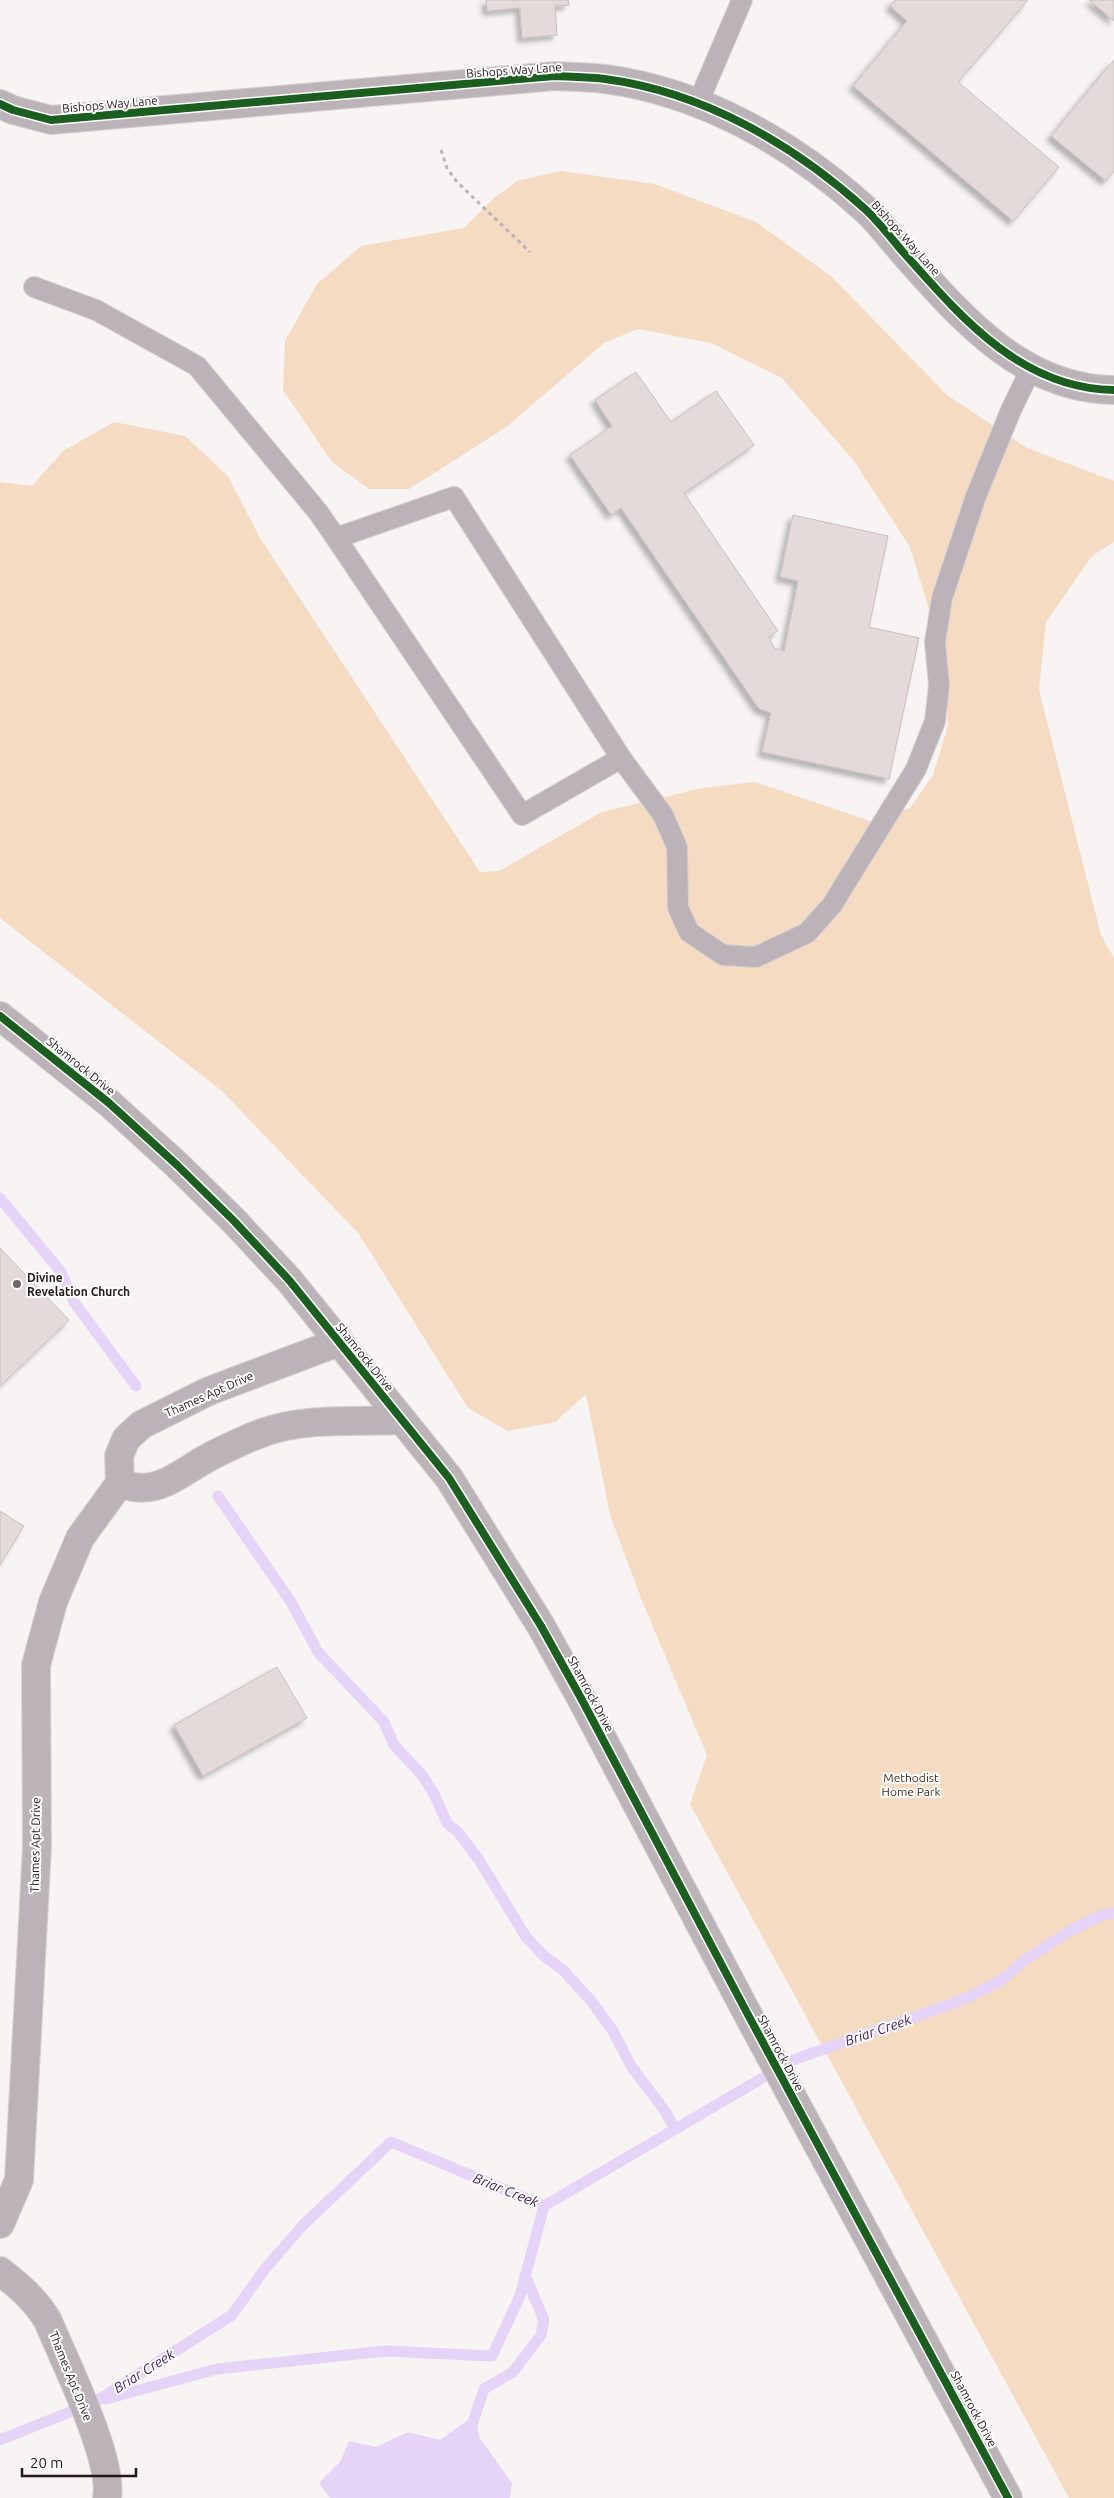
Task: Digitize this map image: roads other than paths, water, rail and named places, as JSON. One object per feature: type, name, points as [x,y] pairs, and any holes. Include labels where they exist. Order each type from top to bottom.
[{"type":"street","name":"Bishops Way Lane","points":[[0,104],[13,110],[51,120],[556,76],[605,79],[671,94],[719,110],[821,172],[867,211],[978,332],[1015,361],[1055,380],[1092,390],[1114,390]]},
{"type":"street","name":"Shamrock Drive","points":[[0,1016],[109,1103],[177,1165],[289,1280],[449,1478],[541,1626],[1008,2498]]},
{"type":"street","name":"Thames Apt Drive","points":[[0,2224],[18,2180],[37,1847],[36,1665],[53,1602],[80,1538],[120,1483],[119,1456],[126,1439],[141,1425],[209,1391],[339,1342]]},
{"type":"street","points":[[120,1483],[134,1489],[162,1485],[213,1455],[262,1433],[294,1425],[402,1420]]},
{"type":"street","name":"Thames Apt Drive","points":[[0,2271],[38,2304],[48,2321],[105,2460],[109,2488],[107,2498]]},
{"type":"lane","points":[[698,103],[742,0]]},
{"type":"lane","points":[[34,287],[96,310],[197,366],[318,512],[522,815],[621,758]]},
{"type":"lane","points":[[336,538],[454,498],[621,758],[664,815],[677,847],[678,908],[690,932],[723,955],[756,957],[807,933],[832,904],[916,769],[935,721],[939,685],[935,642],[942,598],[976,496],[1011,410],[1032,369]]},
{"type":"waterway","points":[[0,1198],[61,1272],[74,1302],[136,1386]]},
{"type":"waterway","points":[[218,1496],[291,1602],[318,1652],[384,1722],[394,1745],[422,1775],[434,1794],[447,1823],[458,1832],[479,1860],[526,1937],[544,1956],[563,1970],[592,2002],[613,2031],[631,2066],[665,2111],[675,2129]]},
{"type":"waterway","name":"Briar Creek","points":[[544,2206],[793,2060],[965,1999],[1000,1981],[1025,1960],[1070,1931],[1100,1916],[1114,1913]]},
{"type":"waterway","name":"Briar Creek","points":[[0,2440],[95,2402],[232,2315],[264,2270],[303,2225],[391,2142],[544,2206]]},
{"type":"waterway","points":[[106,2399],[217,2369],[385,2351],[492,2356],[520,2296],[544,2206]]},
{"type":"waterway","points":[[471,2428],[484,2389],[513,2372],[541,2335],[544,2320],[525,2275]]},
{"type":"place","name":"Divine Revelation Church","points":[[17,1284]]},
{"type":"park label","name":"Methodist Home Park","points":[[911,1784]]}]
